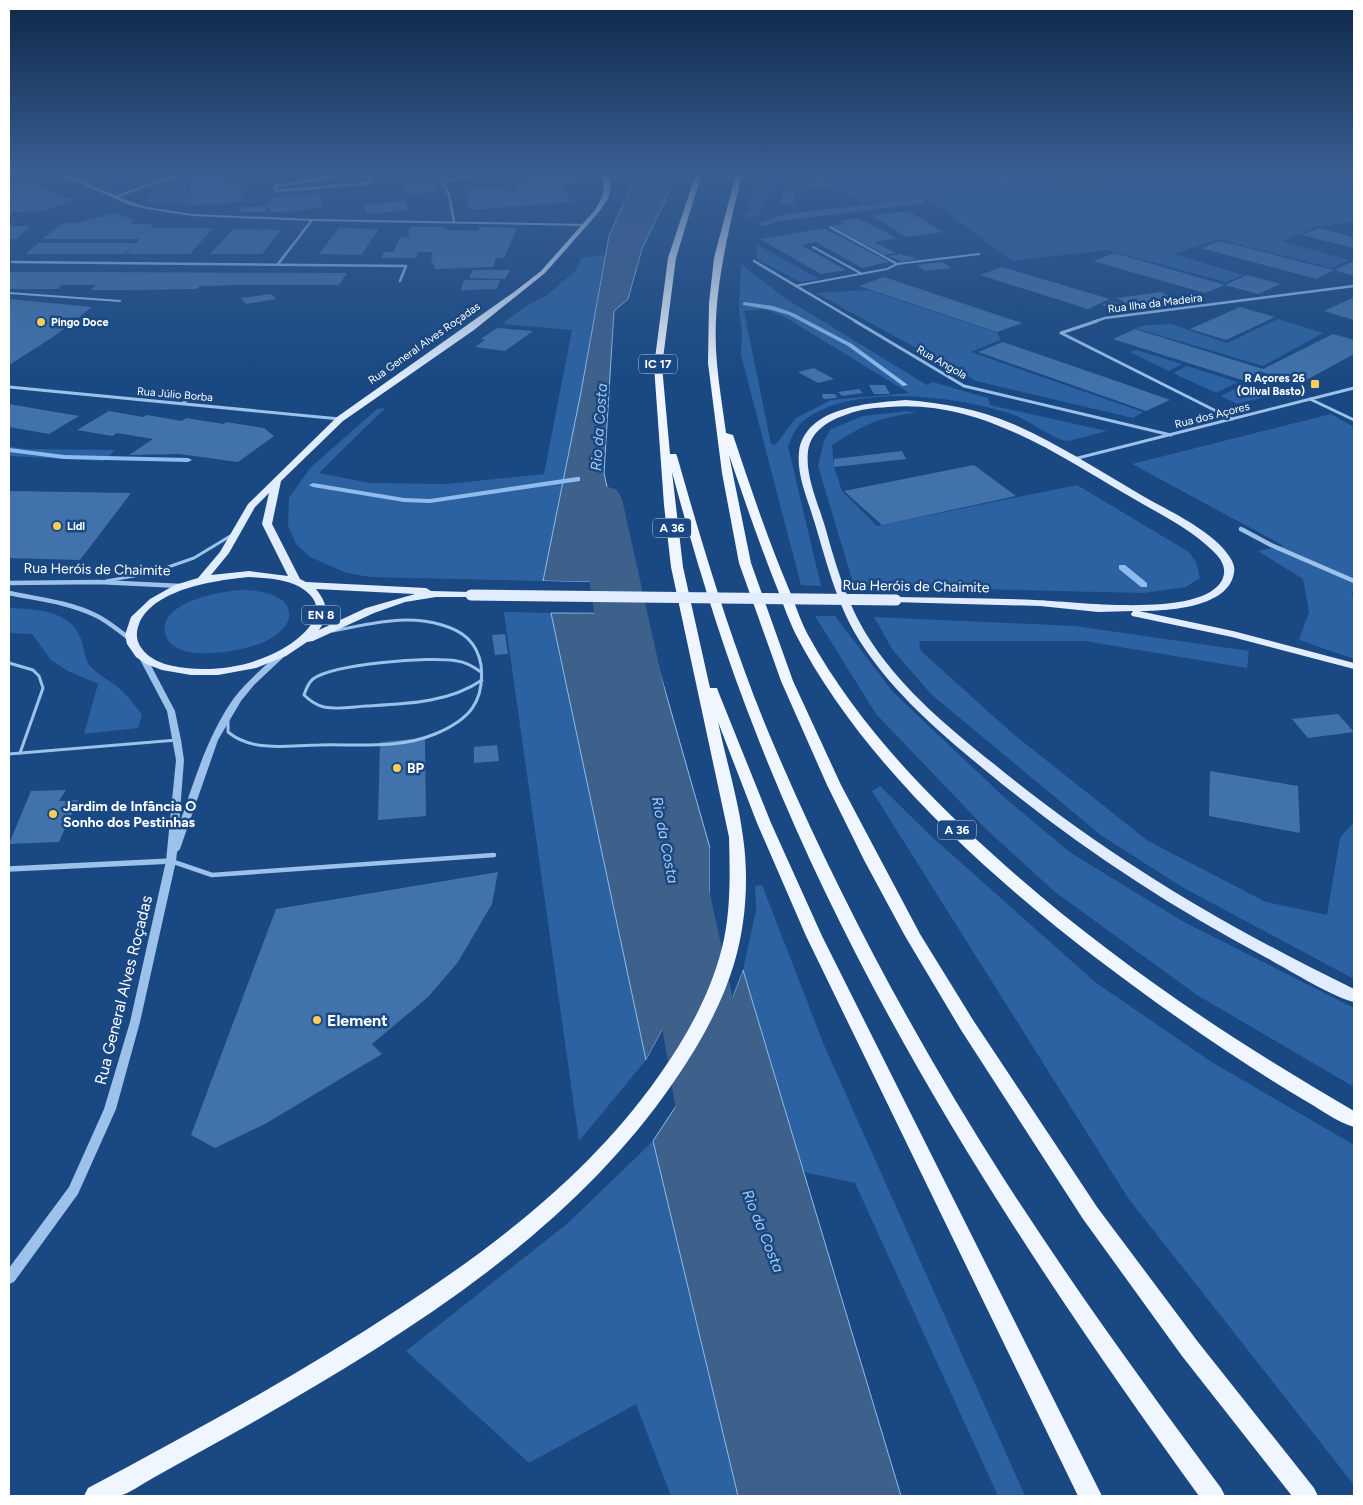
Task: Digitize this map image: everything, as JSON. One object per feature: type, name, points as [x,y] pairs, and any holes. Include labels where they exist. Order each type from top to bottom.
[{"type":"highway","name":"IC 17","points":[[664,426],[658,366],[666,293],[677,243]]},
{"type":"highway","points":[[721,243],[713,303],[712,363],[726,464],[745,563],[787,681],[834,785],[913,936],[967,1025],[1090,1213],[1190,1349],[1306,1496]]},
{"type":"highway","name":"A 36","points":[[719,406],[762,537],[802,635],[847,706],[874,743],[903,777],[994,864],[1042,906],[1108,959],[1172,1006],[1250,1057],[1354,1120]]},
{"type":"highway","name":"A 36","points":[[664,426],[669,505],[677,567],[691,629],[732,747],[806,921],[1090,1496]]},
{"type":"highway","points":[[664,426],[698,548],[735,660],[775,762],[849,922],[908,1032],[1001,1189],[1079,1309],[1213,1496]]},
{"type":"highway","points":[[96,1496],[286,1393],[392,1326],[470,1272],[528,1229],[567,1196],[628,1132],[662,1087],[693,1040],[714,996],[730,950],[738,879],[736,838],[691,629]]},
{"type":"main road","name":"Rua General Alves Roçadas","points":[[200,581],[224,553],[251,506],[302,454],[340,419],[517,294],[552,263],[570,243]]},
{"type":"main road","points":[[1092,608],[1156,608],[1203,600],[1218,592],[1226,583],[1231,572],[1220,550],[1205,538],[1074,459],[1005,423],[970,411],[935,405],[897,403],[864,407],[846,411],[817,426],[808,436],[803,447],[803,459],[830,561],[848,612],[872,653],[918,704],[958,741],[1057,821],[1118,864],[1199,914],[1273,956],[1354,996]]},
{"type":"main road","name":"Rua General Alves Roçadas","points":[[132,641],[142,656],[153,663],[168,668],[207,672],[245,667],[283,654],[298,645],[317,626],[322,609],[316,596],[299,583],[267,524],[276,481]]},
{"type":"main road","points":[[132,641],[131,630],[140,614],[158,599],[184,586],[200,581],[249,574],[271,575],[299,583]]},
{"type":"main road","name":"Rua Heróis de Chaimite","points":[[299,583],[471,595]]},
{"type":"main road","name":"Rua Heróis de Chaimite","points":[[298,645],[364,613],[414,598],[435,594],[1040,602],[1187,623],[1354,666]]},
{"type":"street","points":[[278,264],[294,243]]},
{"type":"street","name":"Rua Angola","points":[[754,261],[964,386],[1170,435]]},
{"type":"street","points":[[12,262],[406,266],[400,280]]},
{"type":"street","name":"Rua Ilha da Madeira","points":[[1232,419],[1060,333],[1105,318],[1354,286]]},
{"type":"street","name":"Rua Júlio Borba","points":[[9,387],[340,419]]},
{"type":"street","name":"Rua dos Açores","points":[[1074,459],[1354,388]]},
{"type":"street","points":[[1310,399],[1354,420]]},
{"type":"street","points":[[1241,529],[1272,545],[1354,581]]},
{"type":"street","name":"Rua Heróis de Chaimite","points":[[9,582],[99,582],[184,586]]},
{"type":"street","name":"Rua Heróis de Chaimite","points":[[9,593],[61,602],[97,615],[132,641]]},
{"type":"street","name":"Rua General Alves Roçadas","points":[[171,861],[214,740],[237,700],[251,683],[283,654]]},
{"type":"street","name":"Rua General Alves Roçadas","points":[[9,1278],[74,1190],[110,1109],[136,1022],[171,861],[180,760],[171,711],[142,656]]},
{"type":"street","points":[[9,869],[171,861]]},
{"type":"lane","points":[[858,243],[897,264]]},
{"type":"lane","points":[[812,247],[862,274]]},
{"type":"lane","points":[[795,286],[887,269],[897,264],[979,254]]},
{"type":"lane","points":[[9,293],[120,301]]},
{"type":"lane","points":[[183,404],[194,395]]},
{"type":"lane","points":[[99,582],[151,572],[194,558],[234,534]]},
{"type":"lane","points":[[228,715],[228,732],[234,738],[258,744],[276,746],[393,742],[424,738],[448,728],[467,714],[477,700],[482,680],[477,649],[471,640],[456,630],[426,621],[395,620],[321,634]]},
{"type":"lane","points":[[481,672],[472,666],[450,659],[341,668],[316,677],[307,685],[304,695],[310,702],[323,708],[339,708],[438,699],[466,691],[482,680]]},
{"type":"lane","points":[[9,663],[33,670],[39,676],[43,688],[20,753]]},
{"type":"lane","points":[[9,754],[177,740]]},
{"type":"lane","points":[[171,861],[212,876],[494,855]]},
{"type":"shaded area","points":[[988,243],[1206,243],[1174,254],[1243,275],[1226,282],[1107,250],[1012,261]]},
{"type":"shaded area","points":[[1235,243],[1289,243],[1349,260],[1332,268]]},
{"type":"shaded area","points":[[756,244],[819,279],[800,282],[757,259]]},
{"type":"shaded area","points":[[605,255],[581,392],[543,581],[370,577],[347,573],[310,557],[296,544],[288,526],[289,498],[310,468],[377,409],[385,408],[319,473],[370,483],[446,484],[544,474],[572,330],[502,324],[526,306],[546,296],[576,270],[581,258]]},
{"type":"shaded area","points":[[741,264],[783,297],[927,385],[933,382],[988,398],[990,405],[1107,431],[1066,441],[1011,414],[962,402],[933,398],[874,397],[846,402],[821,410],[799,425],[788,446],[821,586],[801,585],[741,355],[742,331],[739,312]],"holes":[[[764,309],[783,316],[909,393],[831,400],[796,418],[775,445],[771,444],[744,311]]]},
{"type":"shaded area","points":[[868,290],[998,333],[1000,340],[971,352],[1143,412],[1133,418],[976,381],[816,293]]},
{"type":"shaded area","points":[[1278,319],[1323,333],[1263,366],[1135,328],[1147,325],[1171,324],[1227,343]]},
{"type":"shaded area","points":[[1136,350],[1182,364],[1169,371],[1130,352]]},
{"type":"shaded area","points":[[1187,366],[1238,382],[1216,393],[1173,373]]},
{"type":"shaded area","points":[[1244,384],[1276,394],[1237,404],[1221,396]]},
{"type":"shaded area","points":[[907,411],[916,413],[891,417],[872,423],[832,445],[834,467],[842,491],[877,526],[1077,485],[1189,552],[1196,562],[1200,578],[1186,587],[1144,593],[854,586],[818,466],[824,441],[831,429],[863,416]]},
{"type":"shaded area","points":[[1331,414],[1354,427],[1354,591],[1351,594],[1354,595],[1354,659],[1299,640],[1309,612],[1303,579],[1258,551],[1284,546],[1132,464]]},
{"type":"shaded area","points":[[9,446],[24,449],[115,450],[104,461],[9,456]]},
{"type":"shaded area","points":[[242,590],[265,592],[280,598],[285,603],[289,617],[282,630],[259,644],[222,652],[192,652],[179,649],[170,642],[165,632],[166,622],[172,613],[194,600],[220,593]]},
{"type":"shaded area","points":[[9,608],[51,613],[69,622],[76,629],[81,639],[91,667],[119,688],[142,714],[138,728],[84,734],[98,684],[68,671],[51,660],[32,634],[9,633]]},
{"type":"shaded area","points":[[504,612],[551,613],[646,1060],[579,1141]]},
{"type":"shaded area","points":[[815,616],[835,616],[893,692],[1005,798],[1071,853],[1184,922],[1354,1008],[1354,1087],[1197,995],[1055,892],[987,830],[876,714]]},
{"type":"shaded area","points":[[874,617],[1075,626],[1249,651],[1247,668],[1084,641],[919,641],[921,651],[1012,733],[1148,841],[1266,902],[1327,915],[1340,838],[1354,822],[1354,979],[1182,887],[1102,836],[932,695],[892,649]]},
{"type":"shaded area","points":[[880,786],[932,837],[1095,982],[1210,1061],[1354,1145],[1354,1485],[1128,1198],[872,791]]},
{"type":"shaded area","points":[[762,885],[824,1045],[1025,1496],[998,1496],[855,1183],[804,1172],[743,970],[756,910],[755,886]]},
{"type":"shaded area","points":[[653,1141],[738,1496],[671,1496],[636,1404],[529,1463],[406,1351],[568,1223]]},
{"type":"water","points":[[608,243],[645,243],[628,299],[614,311],[604,473],[628,583],[543,581],[581,392]]},
{"type":"water","points":[[551,613],[643,613],[710,848],[710,923],[704,953],[646,1060]]},
{"type":"water","points":[[743,970],[901,1496],[738,1496],[653,1141],[693,1080],[723,1022]]},
{"type":"pier","points":[[540,581],[631,583],[628,585],[543,583]]},
{"type":"pier","points":[[550,610],[643,611],[646,613],[548,612]]},
{"type":"pier","points":[[710,848],[712,848],[712,923],[706,953],[648,1061],[645,1062],[704,953],[710,923]]},
{"type":"pier","points":[[744,967],[723,1022],[693,1080],[650,1143],[650,1140],[690,1079],[720,1021],[741,969]]},
{"type":"building","points":[[39,243],[200,243],[190,254],[126,254],[133,246],[124,254],[25,254]]},
{"type":"building","points":[[220,243],[271,243],[262,254],[210,254]]},
{"type":"building","points":[[327,243],[369,243],[361,255],[319,254]]},
{"type":"building","points":[[398,243],[510,243],[504,258],[496,258],[493,267],[435,269],[431,258],[433,252],[418,252],[416,258],[381,258],[384,252],[393,252]]},
{"type":"building","points":[[767,243],[810,243],[801,245],[846,270],[821,274]]},
{"type":"building","points":[[818,243],[853,243],[889,262],[862,268]]},
{"type":"building","points":[[863,243],[876,243],[896,253],[885,255]]},
{"type":"building","points":[[1214,243],[1229,243],[1334,270],[1316,279],[1201,248]]},
{"type":"building","points":[[1335,243],[1354,243],[1354,248]]},
{"type":"building","points":[[1114,253],[1225,285],[1205,293],[1093,261]]},
{"type":"building","points":[[901,254],[916,259],[902,262],[889,256]]},
{"type":"building","points":[[1354,261],[1354,276],[1334,270]]},
{"type":"building","points":[[942,262],[951,268],[925,271],[916,265]]},
{"type":"building","points":[[1002,267],[1110,299],[1088,309],[980,275]]},
{"type":"building","points":[[473,270],[510,270],[505,279],[469,278]]},
{"type":"building","points":[[9,272],[347,273],[339,285],[235,285],[200,286],[197,289],[91,290],[96,285],[61,285],[57,289],[9,289]]},
{"type":"building","points":[[1247,275],[1280,284],[1258,294],[1225,285]]},
{"type":"building","points":[[884,277],[1022,323],[997,332],[859,286]]},
{"type":"building","points":[[464,280],[500,280],[497,289],[461,290]]},
{"type":"building","points":[[1161,292],[1179,302],[1134,308],[1117,298]]},
{"type":"building","points":[[271,294],[276,299],[246,304],[241,298]]},
{"type":"building","points":[[1354,297],[1354,320],[1324,311],[1346,301]]},
{"type":"building","name":"Pingo Doce","points":[[9,299],[92,307],[53,337],[9,365]]},
{"type":"building","points":[[1111,301],[1126,306],[1117,309],[1102,305]]},
{"type":"building","points":[[1240,307],[1275,317],[1226,340],[1190,329]]},
{"type":"building","points":[[497,328],[533,331],[505,351],[475,347],[485,340],[481,339]]},
{"type":"building","points":[[1135,329],[1263,369],[1333,334],[1354,340],[1354,354],[1299,384],[1259,371],[1242,380],[1113,339]]},
{"type":"building","points":[[1003,342],[1170,400],[1146,411],[978,352]]},
{"type":"building","points":[[814,368],[834,379],[818,383],[798,372]]},
{"type":"building","points":[[869,385],[885,385],[890,394],[874,394]]},
{"type":"building","points":[[859,389],[863,393],[842,396],[838,392]]},
{"type":"building","points":[[822,394],[835,394],[837,398],[823,399]]},
{"type":"building","points":[[9,404],[79,416],[49,434],[9,427]]},
{"type":"building","points":[[109,411],[182,421],[186,418],[224,424],[226,422],[264,428],[274,436],[238,462],[179,454],[129,455],[153,439],[117,433],[112,436],[77,430]]},
{"type":"building","points":[[902,451],[906,459],[834,467],[834,459]]},
{"type":"building","points":[[974,465],[1016,496],[882,525],[844,491]]},
{"type":"building","name":"Lidl","points":[[9,491],[131,493],[80,560],[9,558]]},
{"type":"building","points":[[505,634],[508,654],[495,655],[492,635]]},
{"type":"building","points":[[1338,714],[1354,732],[1308,738],[1292,719]]},
{"type":"building","points":[[425,738],[426,816],[378,820],[380,742]]},
{"type":"building","points":[[497,745],[499,761],[474,763],[474,747]]},
{"type":"building","points":[[1210,771],[1298,786],[1300,833],[1209,816]]},
{"type":"building","points":[[66,790],[59,801],[78,800],[59,842],[9,844],[31,791]]},
{"type":"building","name":"Element","points":[[498,872],[492,904],[458,962],[428,997],[372,1044],[382,1054],[265,1124],[215,1148],[191,1135],[276,909]]},
{"type":"waterway","points":[[745,304],[773,308],[791,314],[850,345],[905,385]]},
{"type":"waterway","points":[[9,450],[64,457],[188,460]]},
{"type":"waterway","points":[[313,485],[404,500],[430,501],[577,479]]},
{"type":"waterway","name":"Rio da Costa","points":[[599,499],[637,697]]},
{"type":"waterway","points":[[1122,567],[1144,585]]},
{"type":"waterway","name":"Rio da Costa","points":[[675,894],[719,1123],[724,1135]]},
{"type":"place","name":"Pingo Doce","points":[[41,322]]},
{"type":"place","name":"R Açores 26 (Olival Basto)","points":[[1315,384]]},
{"type":"place","name":"Lidl","points":[[57,526]]},
{"type":"place","name":"BP","points":[[397,768]]},
{"type":"place","name":"Jardim de Infância O Sonho dos Pestinhas","points":[[53,814]]},
{"type":"place","name":"Element","points":[[317,1020]]}]
